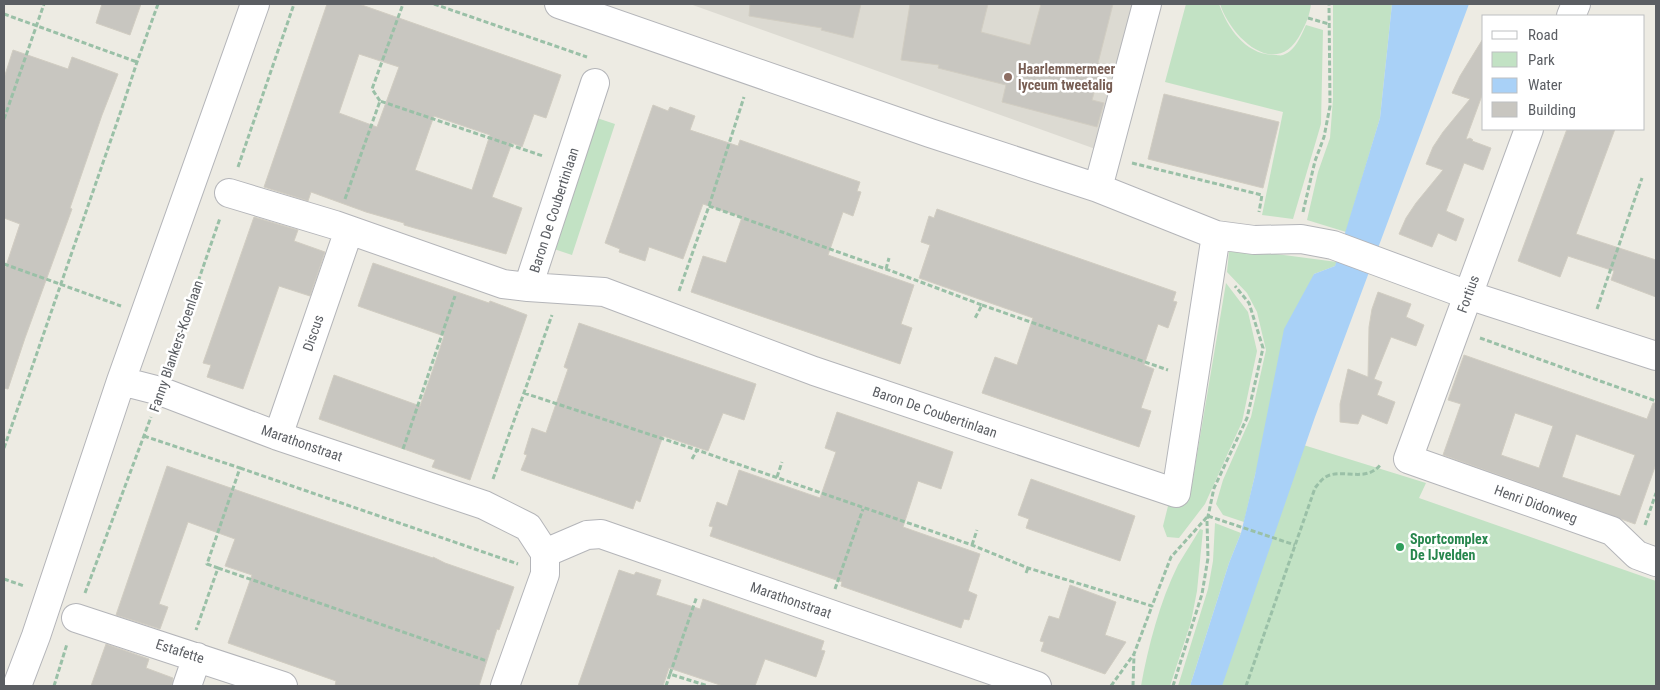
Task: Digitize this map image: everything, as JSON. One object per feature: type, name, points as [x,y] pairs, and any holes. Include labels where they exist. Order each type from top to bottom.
[{"type":"street","points":[[17,686],[36,636],[121,381],[255,4]]},
{"type":"street","points":[[559,4],[752,72],[1098,188],[1216,235],[1254,240],[1296,239],[1333,246],[1468,295],[1656,356]]},
{"type":"street","points":[[1098,188],[1147,4]]},
{"type":"street","name":"Baron De Coubertinlaan","points":[[599,73],[528,288],[604,292],[814,371],[1176,493],[1216,235]]},
{"type":"street","name":"Fortius","points":[[1408,459],[1530,130]]},
{"type":"street","points":[[229,193],[342,228],[503,284],[528,288]]},
{"type":"street","name":"Discus","points":[[278,436],[342,228]]},
{"type":"street","name":"Marathonstraat","points":[[121,381],[160,391],[278,436],[484,505],[528,527],[545,563],[587,535],[602,534],[1037,686]]},
{"type":"street","name":"Henri Didonweg","points":[[1408,459],[1612,531],[1637,555],[1656,562]]},
{"type":"street","points":[[508,678],[545,563]]},
{"type":"street","name":"Estafette","points":[[76,618],[283,686]]},
{"type":"street","points":[[187,686],[192,655]]},
{"type":"path","points":[[4,119],[44,4]]},
{"type":"path","points":[[4,448],[158,4]]},
{"type":"path","name":"Fanny Blankers-Koenlaan","points":[[54,686],[76,618],[160,391],[294,4]]},
{"type":"path","points":[[403,4],[372,89],[380,102],[568,165]]},
{"type":"path","points":[[434,4],[599,73]]},
{"type":"path","points":[[1296,239],[1315,161],[1324,137],[1330,106],[1329,4]]},
{"type":"path","points":[[4,14],[137,62]]},
{"type":"path","points":[[1308,18],[1329,24]]},
{"type":"path","points":[[670,316],[709,206],[752,72]]},
{"type":"path","points":[[342,228],[380,102]]},
{"type":"path","points":[[1106,156],[1262,195],[1254,240]]},
{"type":"path","points":[[1597,309],[1642,178]]},
{"type":"path","points":[[709,206],[1194,379]]},
{"type":"path","points":[[886,269],[889,258]]},
{"type":"path","points":[[4,264],[122,306]]},
{"type":"path","points":[[1173,686],[1202,594],[1208,558],[1208,516],[1214,488],[1247,418],[1263,348],[1249,303],[1228,277],[1211,266]]},
{"type":"path","points":[[394,475],[464,269]]},
{"type":"path","points":[[484,505],[562,289]]},
{"type":"path","points":[[974,320],[982,304]]},
{"type":"path","points":[[1455,329],[1656,401]]},
{"type":"path","points":[[524,393],[777,477],[972,546],[1028,568],[1152,606]]},
{"type":"path","points":[[144,436],[240,468],[545,563]]},
{"type":"path","points":[[692,459],[697,450]]},
{"type":"path","points":[[1246,686],[1315,488],[1321,480],[1330,475],[1361,474],[1376,470],[1387,456],[1408,459]]},
{"type":"path","points":[[777,477],[782,462]]},
{"type":"path","points":[[240,468],[207,564],[508,678]]},
{"type":"path","points":[[1628,546],[1642,533],[1656,493]]},
{"type":"path","points":[[827,612],[863,509]]},
{"type":"path","points":[[1208,516],[1295,545]]},
{"type":"path","points":[[1111,686],[1134,654],[1171,557],[1208,516]]},
{"type":"path","points":[[972,546],[977,530]]},
{"type":"path","points":[[192,655],[218,568]]},
{"type":"path","points":[[1026,573],[1028,568]]},
{"type":"path","points":[[666,686],[706,570]]},
{"type":"path","points":[[4,579],[24,586]]},
{"type":"path","points":[[1133,686],[1134,654]]},
{"type":"path","points":[[670,674],[708,686]]},
{"type":"shaded area","name":"Haarlemmermeer lyceum tweetalig","points":[[690,4],[1138,4],[1101,151]]},
{"type":"green space","points":[[1186,4],[1219,4],[1227,23],[1240,39],[1255,51],[1265,54],[1281,55],[1287,53],[1297,43],[1306,25],[1323,30],[1321,124],[1293,219],[1262,215],[1283,112],[1165,82]]},
{"type":"green space","points":[[1220,4],[1311,4],[1305,26],[1291,47],[1280,53],[1268,54],[1244,41],[1234,30]]},
{"type":"green space","points":[[1333,4],[1392,4],[1380,118],[1346,232],[1307,220],[1318,172],[1330,138],[1333,99]]},
{"type":"green space","points":[[594,117],[615,124],[572,255],[551,248]]},
{"type":"green space","points":[[1229,252],[1261,252],[1337,262],[1335,266],[1314,274],[1255,475],[1244,522],[1223,515],[1216,504],[1223,480],[1251,417],[1266,350],[1257,312],[1247,293],[1227,272]]},
{"type":"green space","points":[[1226,283],[1248,312],[1257,351],[1242,422],[1205,504],[1179,538],[1167,537],[1163,526],[1168,506],[1179,505],[1190,496]]},
{"type":"green space","name":"Sportcomplex De IJvelden","points":[[1297,443],[1426,483],[1419,498],[1656,581],[1656,686],[1212,686]]},
{"type":"green space","points":[[1215,523],[1241,533],[1229,563],[1190,686],[1178,686],[1208,589],[1213,561]]},
{"type":"green space","points":[[1200,529],[1203,530],[1197,591],[1191,622],[1170,686],[1141,686],[1160,609],[1178,565]]},
{"type":"water","points":[[1392,4],[1469,4],[1315,417],[1222,686],[1190,686],[1229,563],[1241,533],[1255,475],[1284,329],[1314,274],[1335,266],[1380,118]]},
{"type":"building","points":[[102,4],[141,4],[130,35],[96,23]]},
{"type":"building","points":[[327,4],[359,4],[561,75],[546,118],[534,114],[522,147],[512,143],[492,197],[522,208],[506,254],[404,225],[404,223],[366,212],[311,192],[308,201],[264,187]],"holes":[[[359,54],[399,67],[377,127],[339,113]],[[434,116],[490,135],[472,190],[415,170]]]},
{"type":"building","points":[[750,4],[861,4],[853,38],[821,30],[822,28],[749,16]]},
{"type":"building","points":[[910,4],[988,4],[981,32],[1030,45],[1041,4],[1113,4],[1098,63],[1102,65],[1092,100],[1104,103],[1097,127],[1002,102],[1006,85],[938,68],[939,65],[901,60]]},
{"type":"building","points":[[1482,40],[1482,95],[1466,139],[1470,138],[1472,141],[1491,148],[1483,170],[1464,163],[1446,211],[1464,219],[1456,241],[1438,233],[1432,247],[1399,234],[1406,218],[1416,203],[1443,170],[1426,164],[1433,147],[1443,132],[1470,99],[1452,93]]},
{"type":"building","points":[[13,50],[68,69],[72,57],[118,74],[102,115],[70,208],[72,209],[8,389],[4,388],[4,272],[20,224],[4,218],[4,78]]},
{"type":"building","points":[[1164,94],[1279,122],[1263,188],[1148,159]]},
{"type":"building","points":[[653,105],[668,111],[670,107],[695,116],[690,130],[738,146],[740,140],[860,182],[857,191],[861,192],[853,216],[843,212],[828,255],[914,285],[901,324],[912,328],[900,364],[691,292],[703,256],[726,263],[742,217],[703,204],[683,259],[649,247],[645,261],[619,252],[620,249],[605,243]]},
{"type":"building","points":[[1567,130],[1615,130],[1576,234],[1656,260],[1656,297],[1611,280],[1614,271],[1568,256],[1560,277],[1518,261]]},
{"type":"building","points":[[937,209],[1176,292],[1173,301],[1177,302],[1168,328],[1158,324],[1144,365],[1154,369],[1141,408],[1151,411],[1139,447],[982,393],[995,357],[1017,365],[1033,318],[919,278],[930,245],[921,242],[929,216],[934,218]]},
{"type":"building","points":[[254,217],[298,230],[294,241],[325,252],[310,296],[279,286],[243,389],[207,377],[211,365],[203,363]]},
{"type":"building","points":[[373,263],[527,315],[470,480],[432,467],[435,460],[319,419],[334,375],[420,406],[432,372],[444,336],[358,306]]},
{"type":"building","points":[[1378,292],[1411,304],[1406,317],[1424,325],[1416,346],[1391,337],[1374,379],[1382,382],[1377,395],[1395,402],[1387,424],[1362,414],[1358,424],[1340,422],[1340,404],[1348,369],[1368,377],[1369,327],[1372,309]]},
{"type":"building","points":[[579,323],[756,384],[744,420],[723,413],[708,451],[663,436],[640,502],[636,500],[633,509],[521,470],[527,455],[524,454],[532,428],[546,433],[568,369],[564,367]]},
{"type":"building","points":[[1464,355],[1647,419],[1653,403],[1656,403],[1656,464],[1635,524],[1443,455],[1461,404],[1448,400]],"holes":[[[1515,413],[1553,426],[1539,468],[1501,455]],[[1576,434],[1635,455],[1620,496],[1562,477]]]},
{"type":"building","points":[[837,412],[953,452],[941,489],[918,481],[903,527],[980,554],[968,591],[977,595],[969,620],[964,619],[961,628],[841,586],[842,582],[710,536],[713,527],[709,526],[717,502],[727,506],[739,470],[820,498],[836,452],[825,448]]},
{"type":"building","points":[[167,466],[433,557],[514,587],[499,630],[497,629],[479,686],[335,686],[336,681],[228,643],[252,575],[225,566],[235,539],[188,522],[159,604],[168,607],[160,629],[116,615]]},
{"type":"building","points":[[1031,479],[1135,516],[1120,561],[1026,528],[1029,519],[1018,515]]},
{"type":"building","points":[[619,570],[634,575],[636,572],[661,580],[656,595],[700,609],[703,599],[824,641],[821,650],[825,651],[816,677],[765,659],[755,686],[723,686],[669,668],[663,686],[578,686]]},
{"type":"building","points":[[1070,585],[1116,602],[1105,635],[1126,642],[1105,674],[1041,651],[1044,642],[1040,641],[1049,616],[1059,619]]},
{"type":"building","points":[[106,644],[149,659],[146,668],[173,678],[172,686],[91,686]]},
{"type":"place","name":"Haarlemmermeer lyceum tweetalig","points":[[1008,77]]},
{"type":"place","name":"Sportcomplex De IJvelden","points":[[1400,547]]}]
